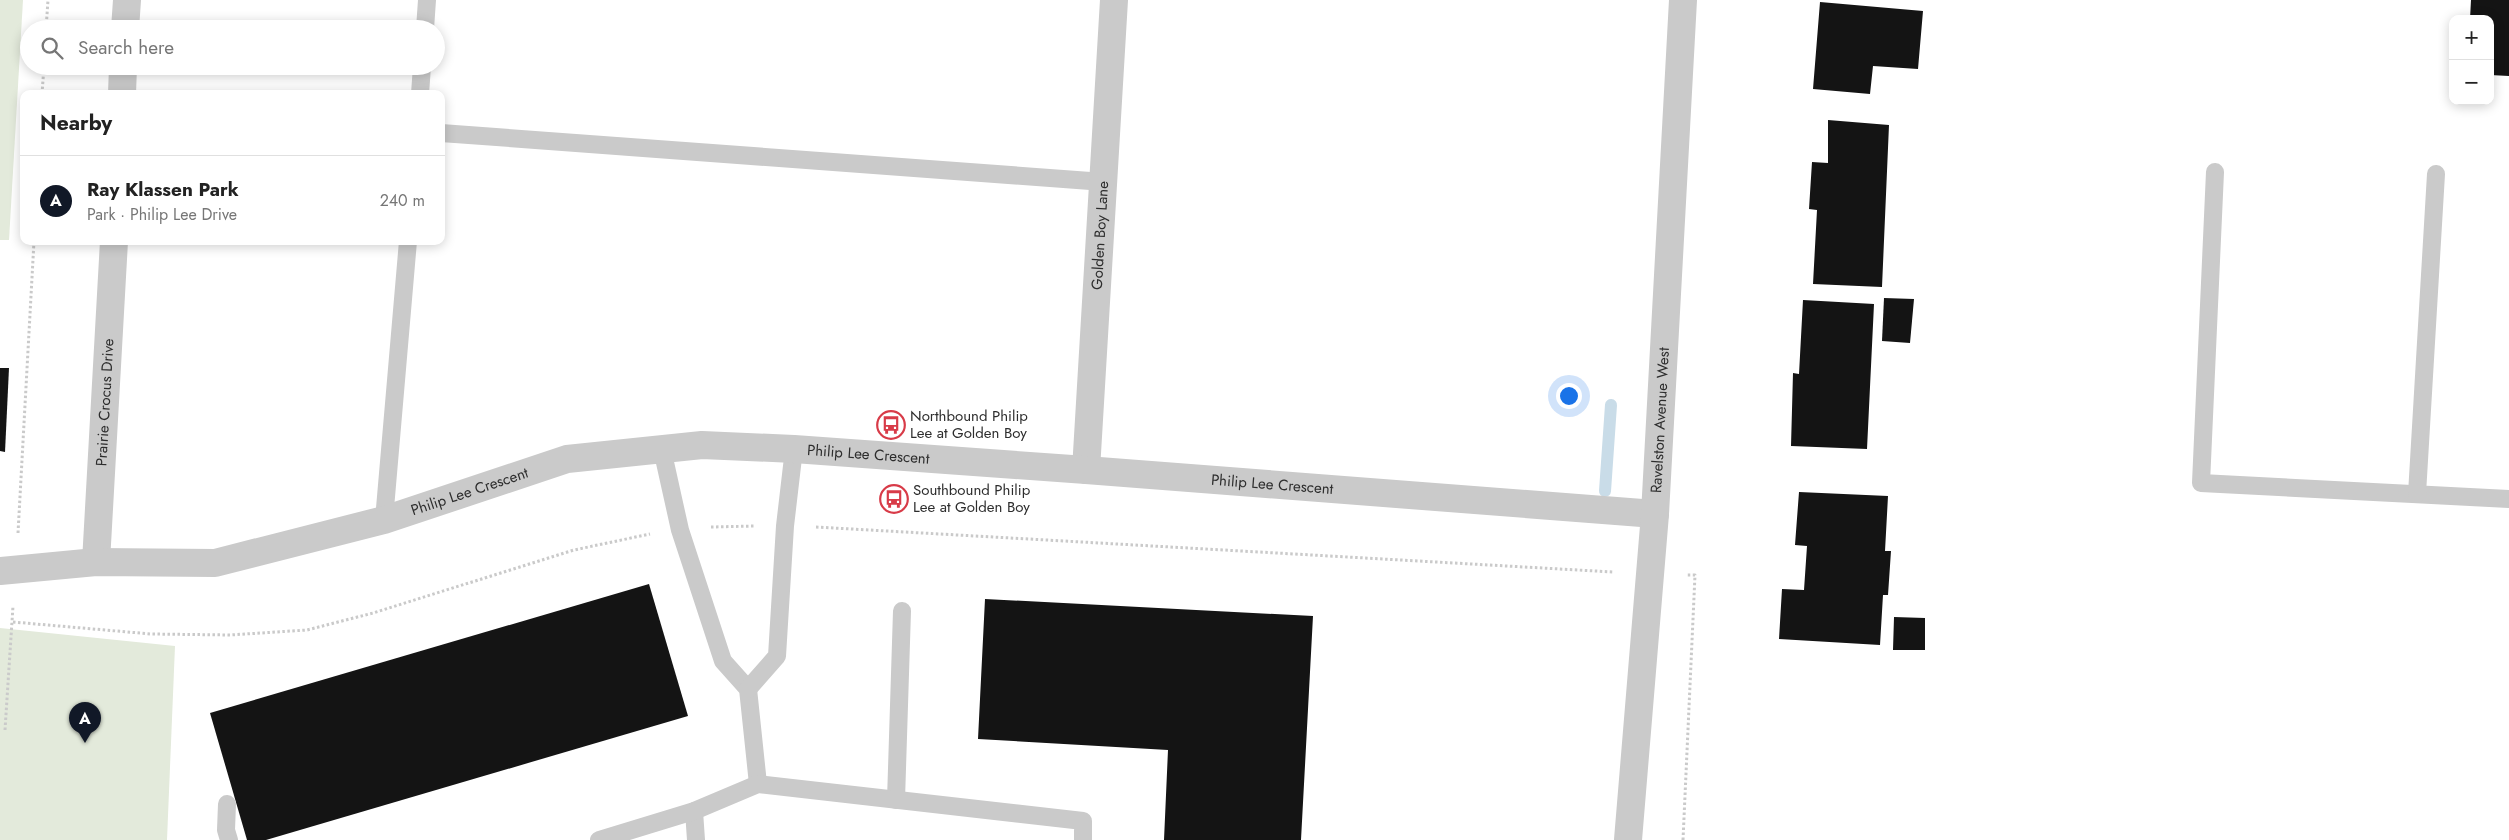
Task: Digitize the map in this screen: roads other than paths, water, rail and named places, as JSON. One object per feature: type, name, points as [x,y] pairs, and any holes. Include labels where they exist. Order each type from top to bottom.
[{"type":"street","points":[[126,20],[127,0]]},
{"type":"street","name":"Golden Boy Lane","points":[[1086,470],[1114,0]]},
{"type":"street","name":"Ravelston Avenue West","points":[[1628,840],[1656,514],[1683,0]]},
{"type":"street","points":[[122,90],[123,75]]},
{"type":"street","name":"Prairie Crocus Drive","points":[[96,562],[114,245]]},
{"type":"street","name":"Philip Lee Crescent","points":[[8,570],[96,562],[215,563],[384,520],[567,459],[702,446],[794,449],[1656,514]]},
{"type":"lane","points":[[426,20],[427,0]]},
{"type":"lane","points":[[420,90],[421,75]]},
{"type":"lane","points":[[445,133],[1104,182]]},
{"type":"lane","points":[[2215,172],[2201,483],[2509,500]]},
{"type":"lane","points":[[2417,494],[2436,174]]},
{"type":"lane","points":[[384,520],[408,245]]},
{"type":"lane","points":[[662,449],[680,530],[724,661],[748,689],[758,784]]},
{"type":"lane","points":[[748,689],[777,656],[785,526],[794,449]]},
{"type":"lane","points":[[896,800],[902,611]]},
{"type":"lane","points":[[599,840],[694,811],[758,784],[1083,821],[1083,840]]},
{"type":"lane","points":[[227,804],[226,830],[229,840]]},
{"type":"lane","points":[[694,811],[696,840]]},
{"type":"waterway","points":[[1605,491],[1611,405]]},
{"type":"place","name":"Northbound Philip Lee at Golden Boy","points":[[891,425]]},
{"type":"place","name":"Southbound Philip Lee at Golden Boy","points":[[894,499]]},
{"type":"place","name":"Ray Klassen Park","points":[[85,743]]}]
